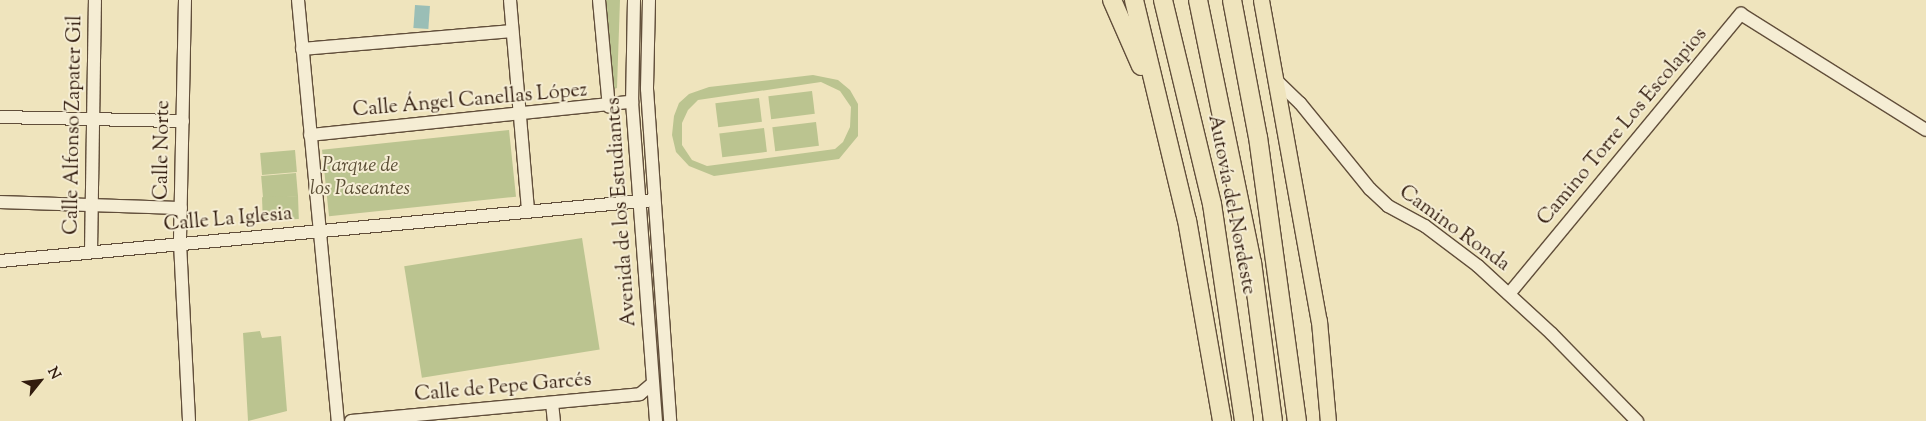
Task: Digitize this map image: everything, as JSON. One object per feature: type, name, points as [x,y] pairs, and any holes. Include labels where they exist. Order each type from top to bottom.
[{"type":"highway","points":[[1112,0],[1135,48],[1152,105],[1169,135]]},
{"type":"highway","points":[[1134,0],[1169,135],[1203,300],[1222,421]]},
{"type":"highway","name":"Autovía del Nordeste","points":[[1163,0],[1212,204],[1244,421]]},
{"type":"highway","name":"Autovía del Nordeste","points":[[1198,0],[1252,262],[1272,421]]},
{"type":"highway","points":[[1232,0],[1260,146],[1296,421]]},
{"type":"main road","points":[[1261,0],[1319,321],[1328,421]]},
{"type":"street","name":"Calle Alfonso Zapater Gil","points":[[90,252],[95,0]]},
{"type":"street","name":"Calle Norte","points":[[185,0],[180,242],[188,421]]},
{"type":"street","points":[[298,0],[338,421]]},
{"type":"street","points":[[510,0],[528,211]]},
{"type":"street","points":[[599,0],[609,107]]},
{"type":"street","name":"Avenida de los Estudiantes","points":[[634,0],[632,102],[656,421]]},
{"type":"street","name":"Avenida de los Estudiantes","points":[[649,0],[647,89],[670,421]]},
{"type":"street","name":"Camino Torre Los Escolapios","points":[[1509,294],[1741,14],[1926,130]]},
{"type":"street","points":[[302,49],[512,31]]},
{"type":"street","name":"Camino Ronda","points":[[1277,81],[1388,206],[1425,226],[1509,294],[1637,421]]},
{"type":"street","name":"Calle Ángel Canellas López","points":[[310,135],[609,107],[632,102]]},
{"type":"street","points":[[0,117],[183,121]]},
{"type":"street","name":"Calle La Iglesia","points":[[0,261],[180,242],[319,232],[638,200],[654,200]]},
{"type":"street","points":[[0,202],[181,208]]},
{"type":"street","name":"Calle de Pepe Garcés","points":[[351,421],[640,394],[653,382]]},
{"type":"street","points":[[552,402],[554,421]]},
{"type":"green space","points":[[599,0],[620,0],[617,88],[608,91]]},
{"type":"green space","points":[[813,75],[838,80],[850,90],[858,104],[858,136],[839,159],[714,176],[689,166],[676,152],[672,135],[674,116],[679,103],[689,94],[709,87]],"holes":[[[821,82],[840,91],[851,107],[850,127],[843,142],[835,149],[707,166],[692,160],[682,145],[682,123],[688,110],[698,100]]]},
{"type":"green space","points":[[812,91],[815,114],[771,119],[768,96]]},
{"type":"green space","points":[[759,98],[762,122],[718,127],[715,103]]},
{"type":"green space","points":[[816,122],[819,146],[775,151],[772,127]]},
{"type":"green space","points":[[764,128],[767,152],[722,157],[719,133]]},
{"type":"green space","name":"Parque de los Paseantes","points":[[509,130],[516,197],[329,216],[322,150]]},
{"type":"green space","points":[[295,150],[297,172],[262,175],[260,153]]},
{"type":"green space","points":[[296,173],[298,196],[263,199],[261,176]]},
{"type":"green space","points":[[298,196],[299,219],[263,220],[262,197]]},
{"type":"green space","points":[[582,238],[600,350],[422,378],[404,266]]},
{"type":"green space","points":[[260,331],[262,338],[281,336],[287,411],[248,421],[243,333]]},
{"type":"water","points":[[415,5],[430,6],[428,29],[413,28]]}]
